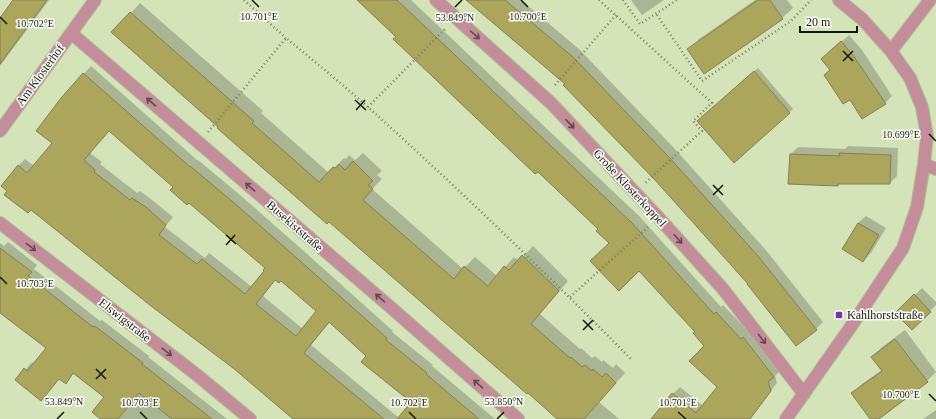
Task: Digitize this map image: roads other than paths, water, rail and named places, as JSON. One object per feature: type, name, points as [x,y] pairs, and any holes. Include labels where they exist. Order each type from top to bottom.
[{"type":"street","name":"Am Klosterhof","points":[[0,131],[95,0]]},
{"type":"street","name":"Große Klosterkoppel","points":[[436,0],[545,97],[659,218],[724,289],[804,394]]},
{"type":"street","points":[[786,419],[903,248],[917,207],[924,164],[927,136],[922,107],[910,78],[891,51],[862,19],[839,0]]},
{"type":"street","points":[[891,51],[930,0]]},
{"type":"street","name":"Busekiststraße","points":[[71,33],[518,419]]},
{"type":"street","points":[[924,164],[936,169]]},
{"type":"street","name":"Elswigstraße","points":[[0,223],[197,375],[250,419]]},
{"type":"place","name":"Kahlhorststraße","points":[[839,315]]}]
